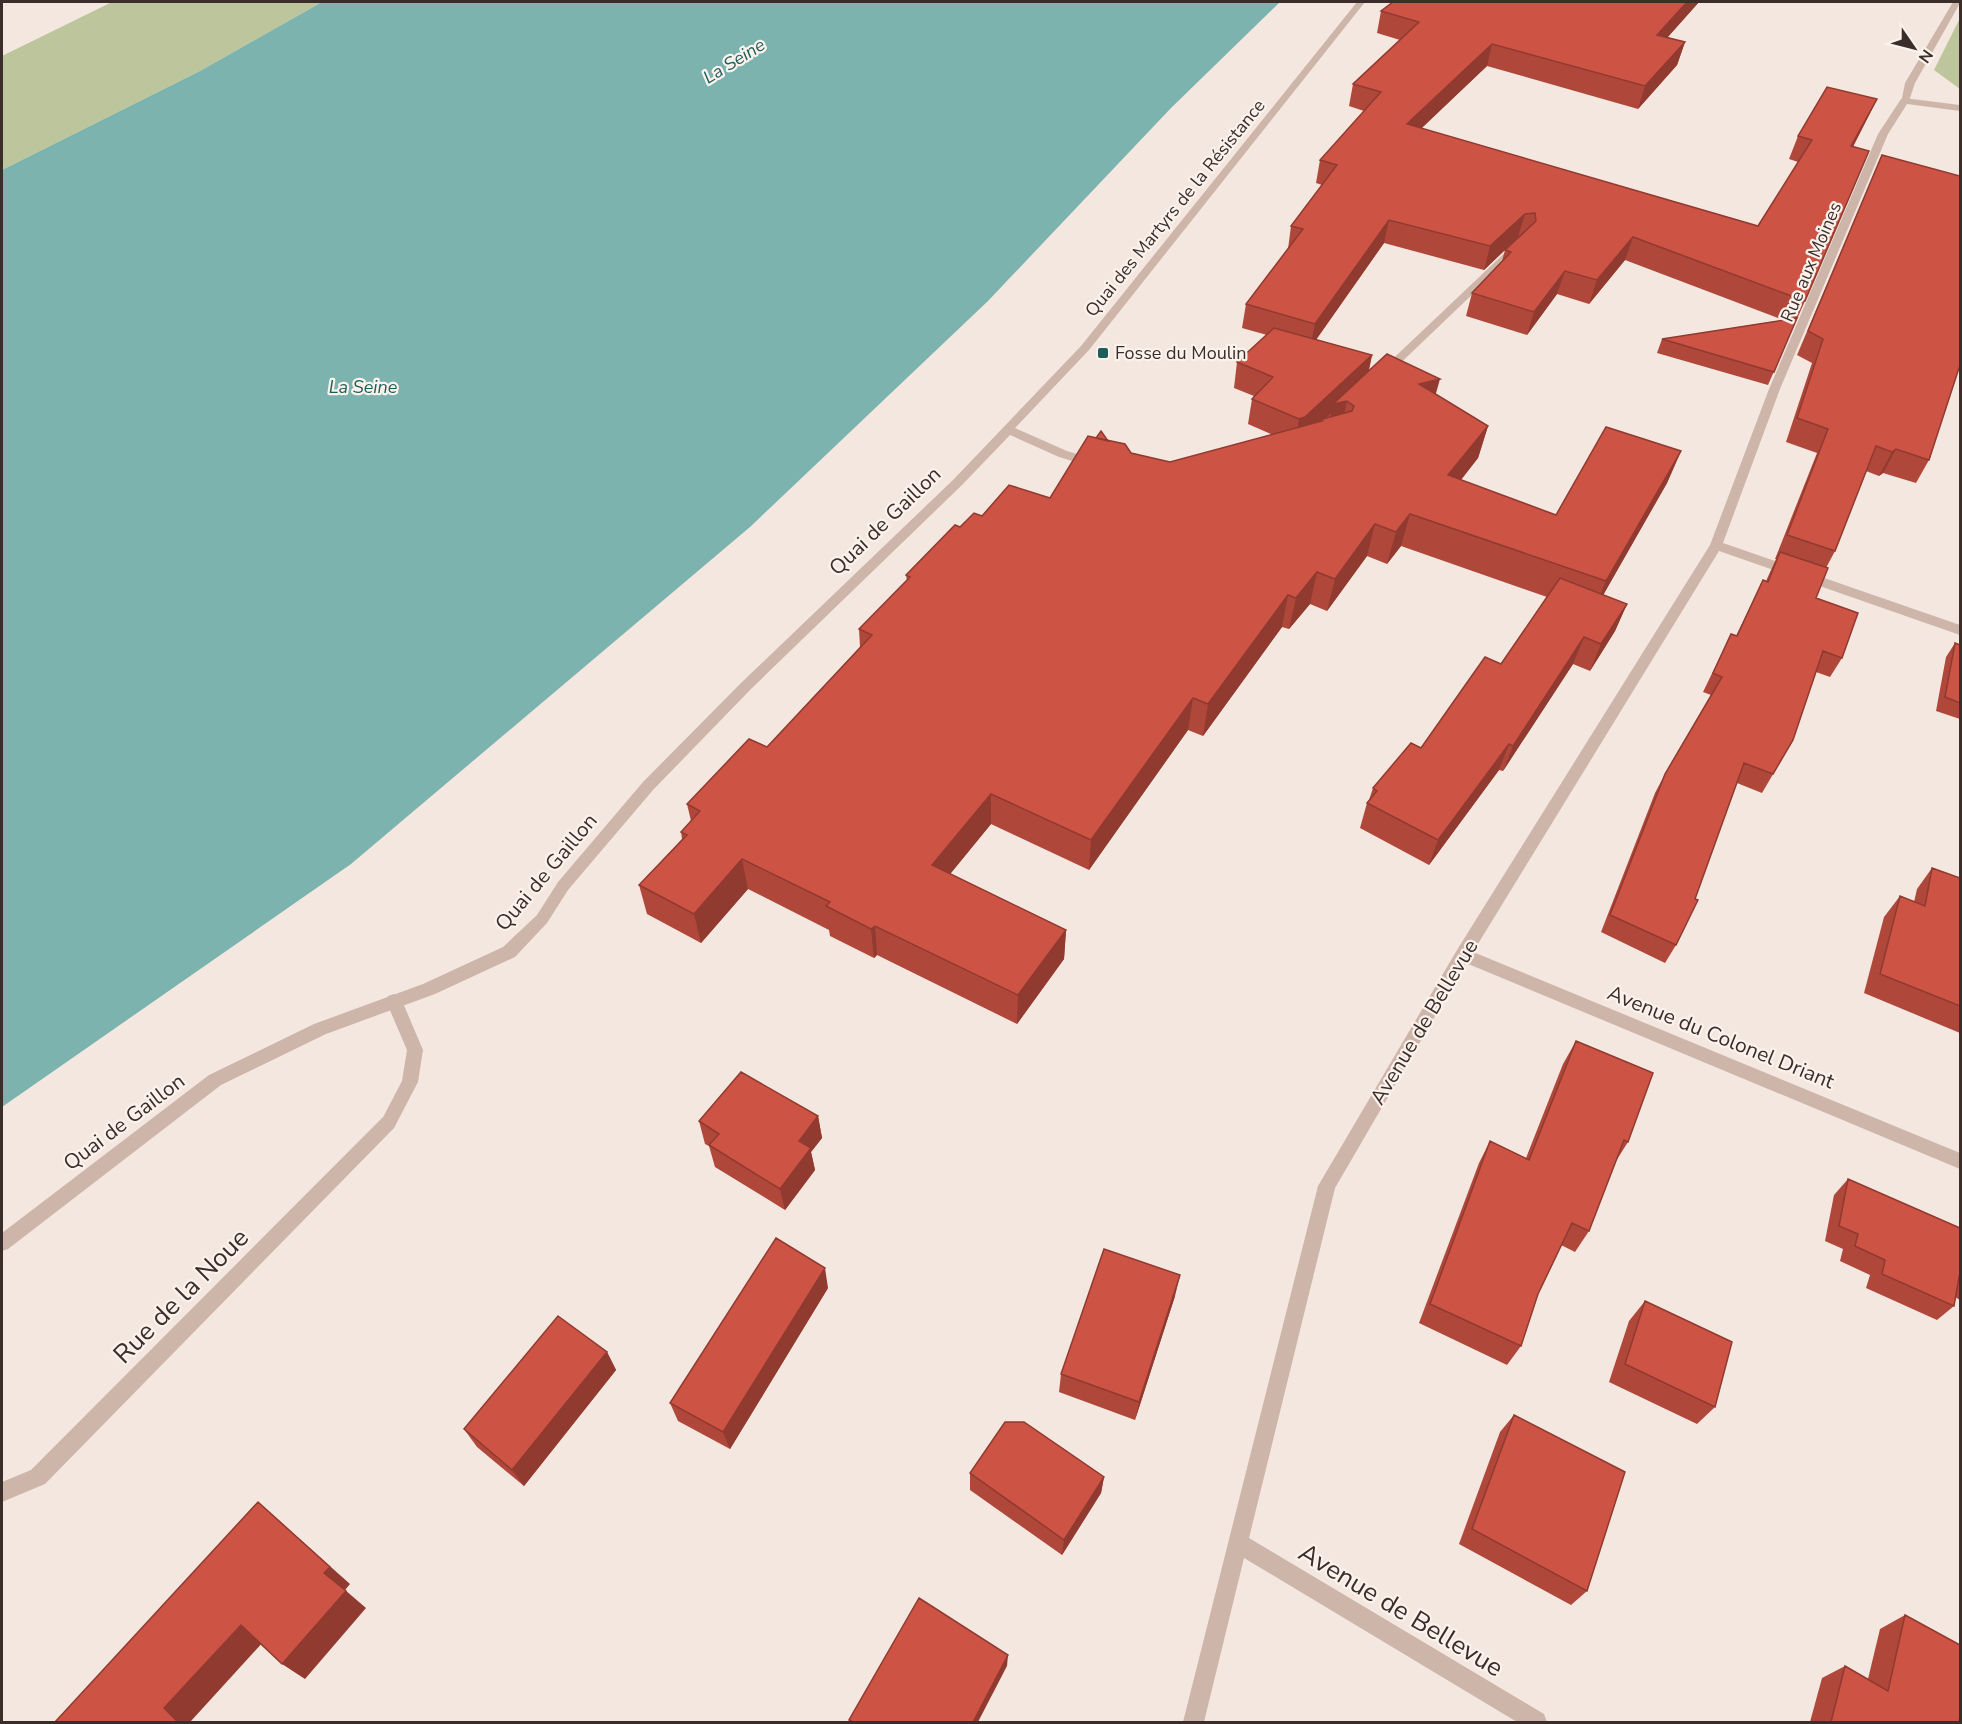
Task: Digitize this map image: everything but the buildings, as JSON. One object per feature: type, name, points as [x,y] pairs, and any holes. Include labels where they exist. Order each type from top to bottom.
[{"type":"street","name":"Quai des Martyrs de la Résistance","points":[[1009,430],[1085,348],[1361,2]]},
{"type":"street","name":"Rue aux Moines","points":[[1716,545],[1742,473],[1883,134],[1904,101],[1910,84],[1957,2]]},
{"type":"street","points":[[1904,101],[1960,108]]},
{"type":"street","points":[[1372,384],[1524,241]]},
{"type":"street","points":[[1009,430],[1063,454],[1108,467]]},
{"type":"street","name":"Quai de Gaillon","points":[[2,1243],[215,1080],[320,1029],[429,989],[509,952],[542,919],[563,886],[648,786],[746,686],[1009,430]]},
{"type":"street","points":[[1716,545],[1960,630]]},
{"type":"street","name":"Avenue de Bellevue","points":[[1193,1722],[1327,1186],[1463,955],[1716,545]]},
{"type":"street","name":"Avenue du Colonel Driant","points":[[1463,955],[1960,1161]]},
{"type":"street","name":"Rue de la Noue","points":[[2,1492],[38,1477],[388,1123],[410,1082],[415,1050],[394,1002]]},
{"type":"street","name":"Avenue de Bellevue","points":[[1238,1543],[1536,1722]]},
{"type":"green space","points":[[112,2],[322,2],[200,71],[2,170],[2,56]]},
{"type":"green space","points":[[1960,18],[1960,89],[1934,70]]},
{"type":"water","name":"La Seine","points":[[322,2],[1280,2],[1171,108],[988,301],[750,527],[351,864],[2,1107],[2,170],[200,71]]},
{"type":"place","name":"Fosse du Moulin","points":[[1103,353]]}]
